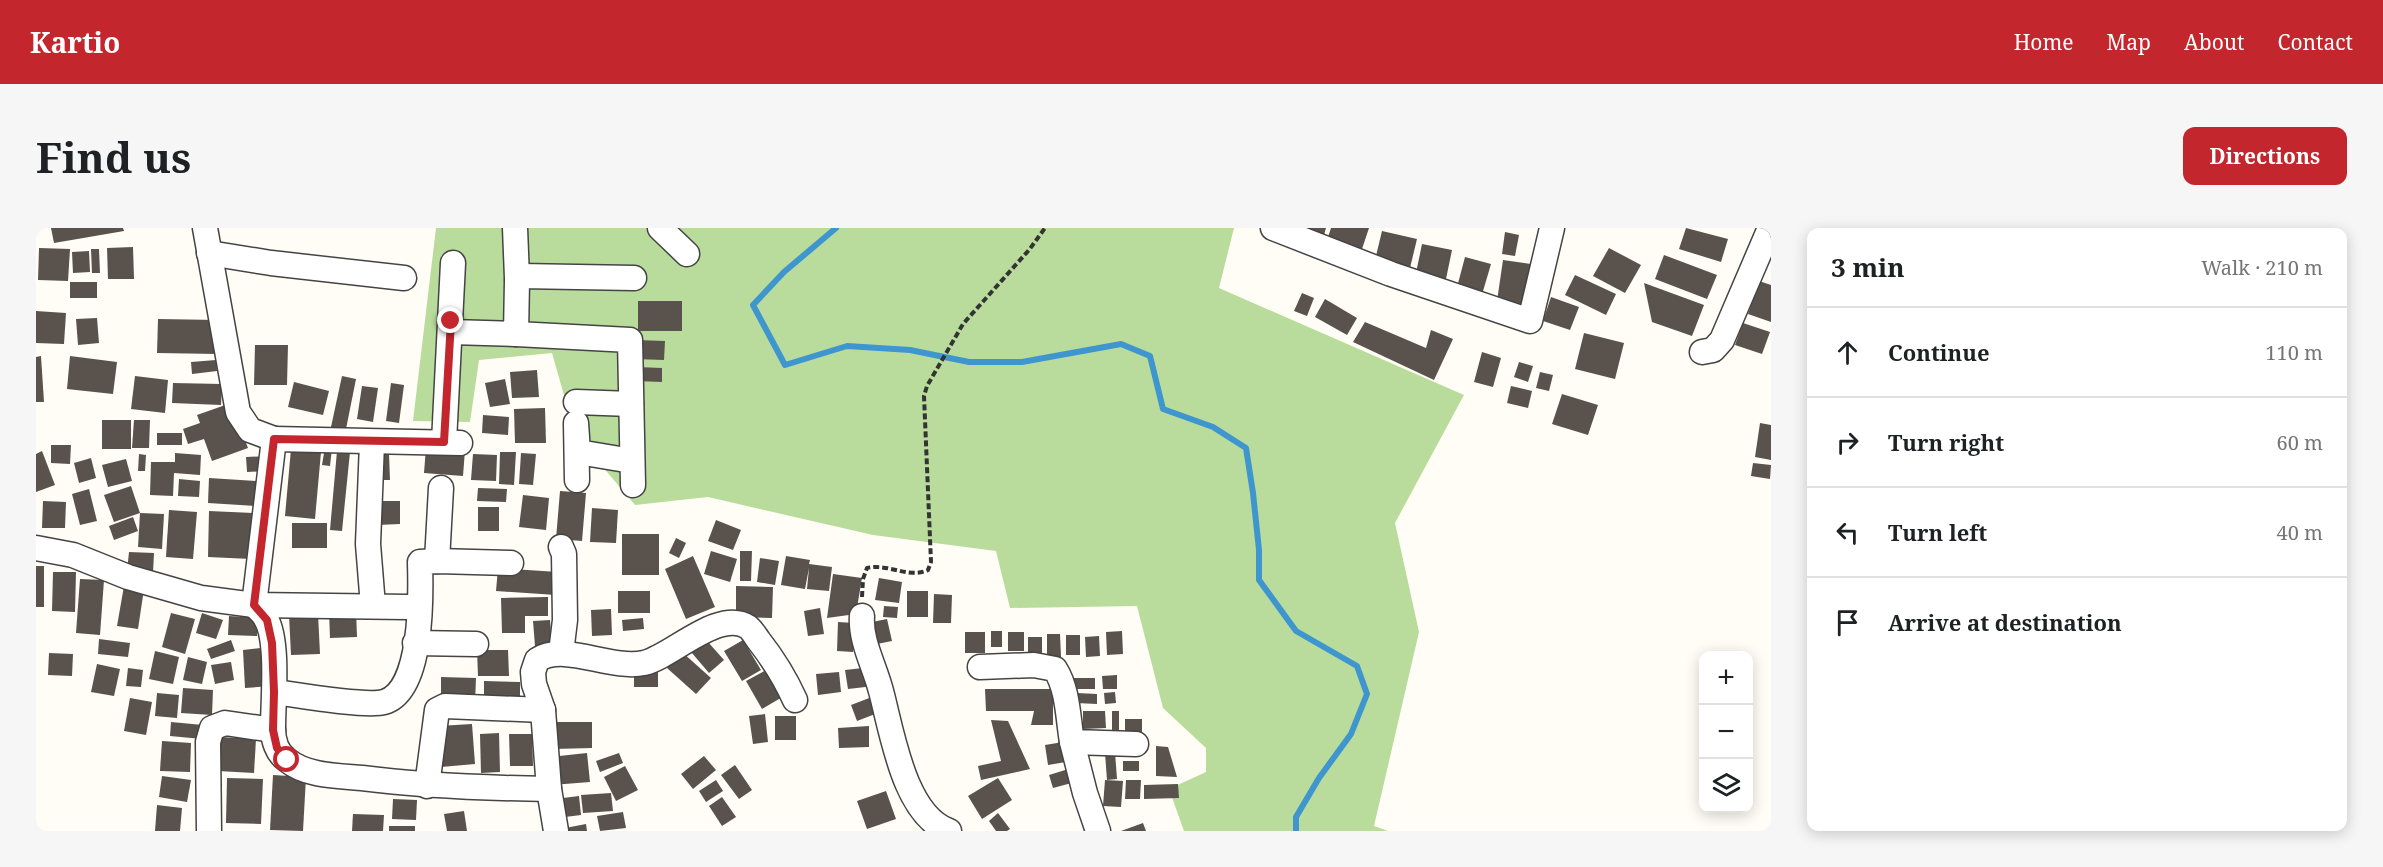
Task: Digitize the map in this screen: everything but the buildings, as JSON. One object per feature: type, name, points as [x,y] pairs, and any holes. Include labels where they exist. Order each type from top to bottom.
[{"type":"street","points":[[205,228],[238,412],[250,430],[274,439],[372,443],[452,442],[453,263]]},
{"type":"street","points":[[515,228],[516,334]]},
{"type":"street","points":[[660,228],[687,254]]},
{"type":"street","points":[[1273,228],[1391,274],[1530,321],[1552,228]]},
{"type":"street","points":[[1702,352],[1713,350],[1722,340],[1770,228]]},
{"type":"street","points":[[209,253],[270,263],[404,278]]},
{"type":"street","points":[[517,278],[520,276],[634,278]]},
{"type":"street","points":[[451,332],[630,340],[633,473],[578,452],[576,423],[577,480]]},
{"type":"street","points":[[576,402],[631,404]]},
{"type":"street","points":[[274,439],[254,605],[267,620],[272,643],[273,730],[277,748],[287,760],[303,769],[326,774],[427,786],[549,789]]},
{"type":"street","points":[[372,443],[368,544],[373,606]]},
{"type":"street","points":[[437,561],[441,488]]},
{"type":"street","points":[[36,548],[73,555],[128,577],[201,598],[254,605],[407,607]]},
{"type":"street","points":[[561,548],[564,554],[565,620],[561,653]]},
{"type":"street","points":[[274,692],[366,703],[385,702],[402,689],[412,664],[421,603],[420,562],[511,563]]},
{"type":"street","points":[[862,616],[867,646],[901,766],[919,806],[936,826],[949,831]]},
{"type":"street","points":[[556,831],[549,789],[543,710],[534,684],[533,672],[537,660],[546,654],[561,653],[612,664],[644,663],[709,628],[736,623],[748,627],[776,662],[795,700]]},
{"type":"street","points":[[416,643],[476,644]]},
{"type":"street","points":[[980,667],[1034,665],[1054,669],[1059,676],[1065,697],[1072,742],[1085,793],[1098,831]]},
{"type":"street","points":[[427,786],[437,710],[445,706],[543,710]]},
{"type":"street","points":[[209,831],[208,742],[212,729],[225,723],[273,730]]},
{"type":"street","points":[[1072,742],[1136,744]]},
{"type":"path","points":[[862,616],[863,579],[867,568],[922,573],[928,570],[931,562],[924,396],[963,324],[1022,258],[1045,228]]},
{"type":"green space","points":[[436,228],[1234,228],[1219,288],[1464,395],[1395,523],[1419,632],[1374,826],[1388,831],[1184,831],[1169,789],[1206,772],[1206,748],[1163,708],[1137,606],[1010,608],[996,551],[873,535],[708,497],[635,505],[575,434],[552,353],[479,360],[470,422],[413,421]]},
{"type":"waterway","points":[[836,228],[784,272],[753,305],[785,365],[847,346],[910,350],[969,362],[1022,362],[1121,344],[1150,356],[1163,409],[1213,427],[1246,448],[1259,550],[1259,580],[1296,631],[1357,666],[1367,694],[1351,734],[1319,778],[1296,817],[1296,831]]},
{"type":"route","points":[[287,760],[277,748],[273,730],[272,643],[267,620],[254,605],[274,439],[372,443],[444,442],[451,321]]}]
